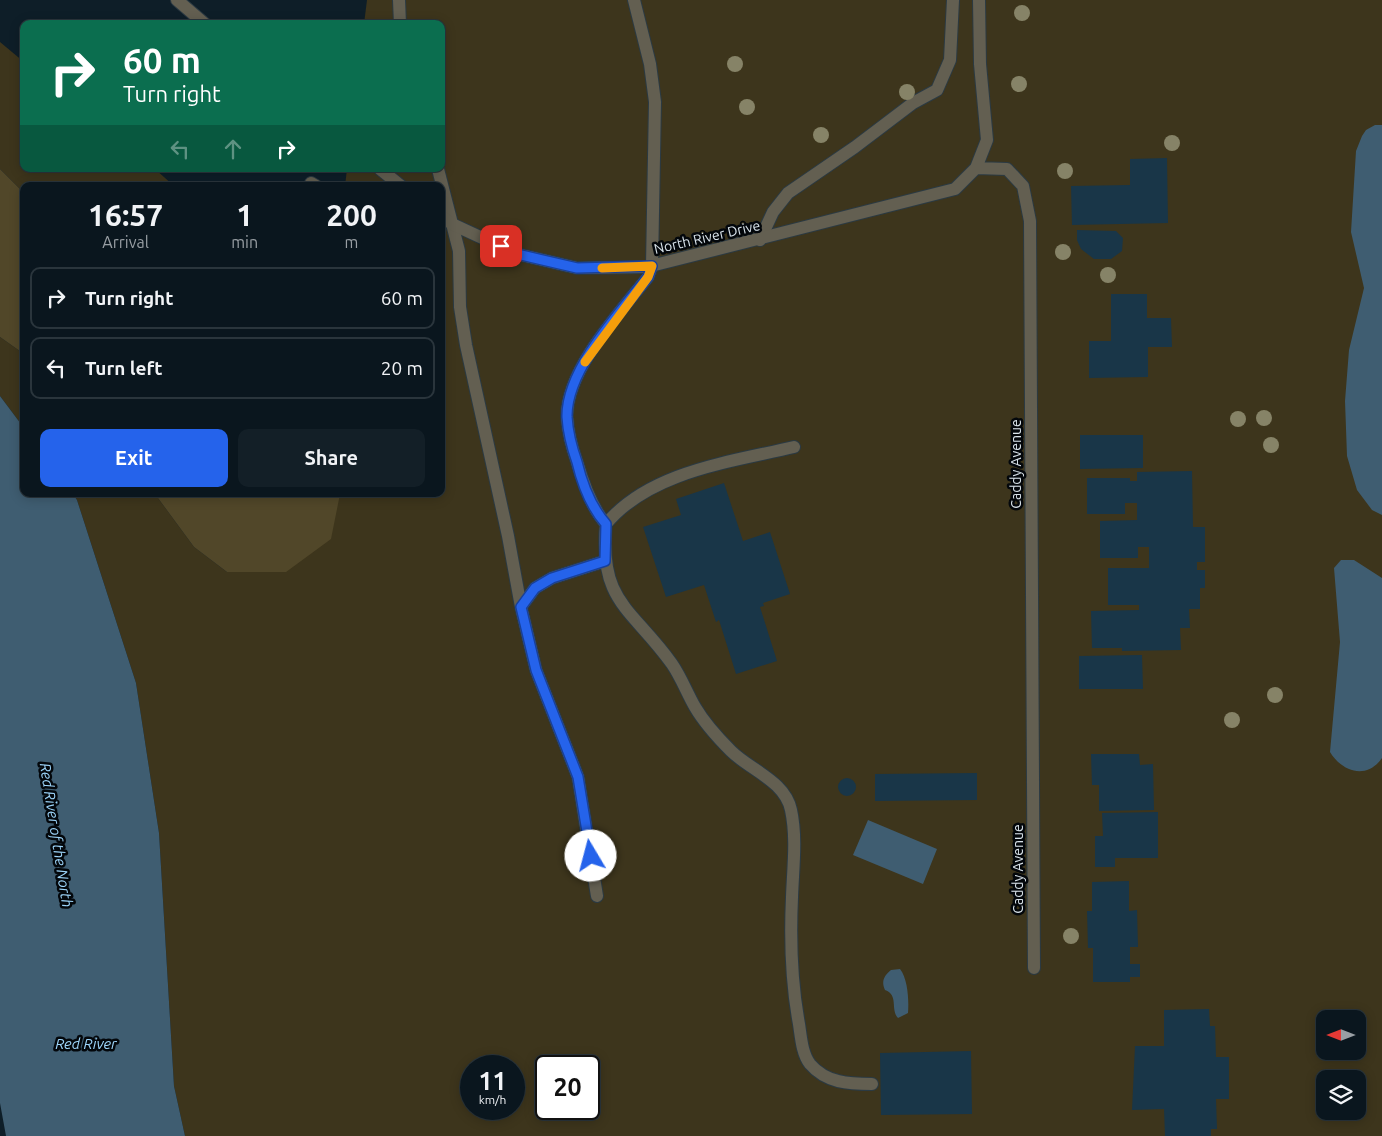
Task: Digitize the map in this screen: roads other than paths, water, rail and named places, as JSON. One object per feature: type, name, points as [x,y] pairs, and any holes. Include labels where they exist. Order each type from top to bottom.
[{"type":"street","points":[[177,0],[200,20]]},
{"type":"street","points":[[399,0],[400,20]]},
{"type":"street","points":[[606,524],[597,514],[580,474],[570,438],[567,416],[571,394],[585,362],[648,277],[652,266],[655,102],[650,64],[634,0]]},
{"type":"street","points":[[760,240],[773,212],[788,193],[855,148],[913,103],[937,90],[950,60],[953,0]]},
{"type":"street","points":[[976,168],[987,140],[980,64],[979,0]]},
{"type":"street","name":"North River Drive","points":[[445,219],[452,224],[517,254],[577,268],[652,266],[955,189],[976,168]]},
{"type":"street","name":"Caddy Avenue","points":[[976,168],[1007,169],[1024,186],[1030,222],[1034,968]]},
{"type":"street","points":[[384,172],[396,182]]},
{"type":"street","points":[[445,196],[459,251],[460,307],[466,345],[508,536],[521,607],[536,670],[578,777],[597,896]]},
{"type":"street","points":[[794,446],[689,473],[658,484],[637,496],[615,513],[606,524],[605,561],[615,594],[624,609],[672,664],[696,709],[714,734],[739,758],[786,795],[791,810],[794,836],[790,955],[804,1049],[809,1062],[827,1078],[842,1082],[872,1084]]},
{"type":"street","points":[[521,607],[535,588],[552,578],[605,561]]},
{"type":"water","points":[[1375,125],[1382,125],[1382,515],[1372,510],[1357,490],[1347,456],[1345,401],[1349,350],[1364,288],[1351,232],[1356,151],[1366,130]]},
{"type":"water","name":"Red River","points":[[0,396],[20,423],[20,497],[75,497],[77,500],[136,683],[159,833],[174,1086],[185,1136],[6,1136],[0,1103]]},
{"type":"water","points":[[1341,560],[1354,560],[1382,578],[1382,758],[1376,765],[1362,771],[1355,771],[1341,764],[1330,752],[1340,642],[1334,568]]},
{"type":"water","points":[[868,820],[937,849],[923,884],[853,855]]},
{"type":"water","points":[[900,969],[906,984],[908,1013],[898,1018],[892,995],[885,990],[883,981],[891,970]]},
{"type":"water label","name":"Red River of the North","points":[[56,835]]}]
